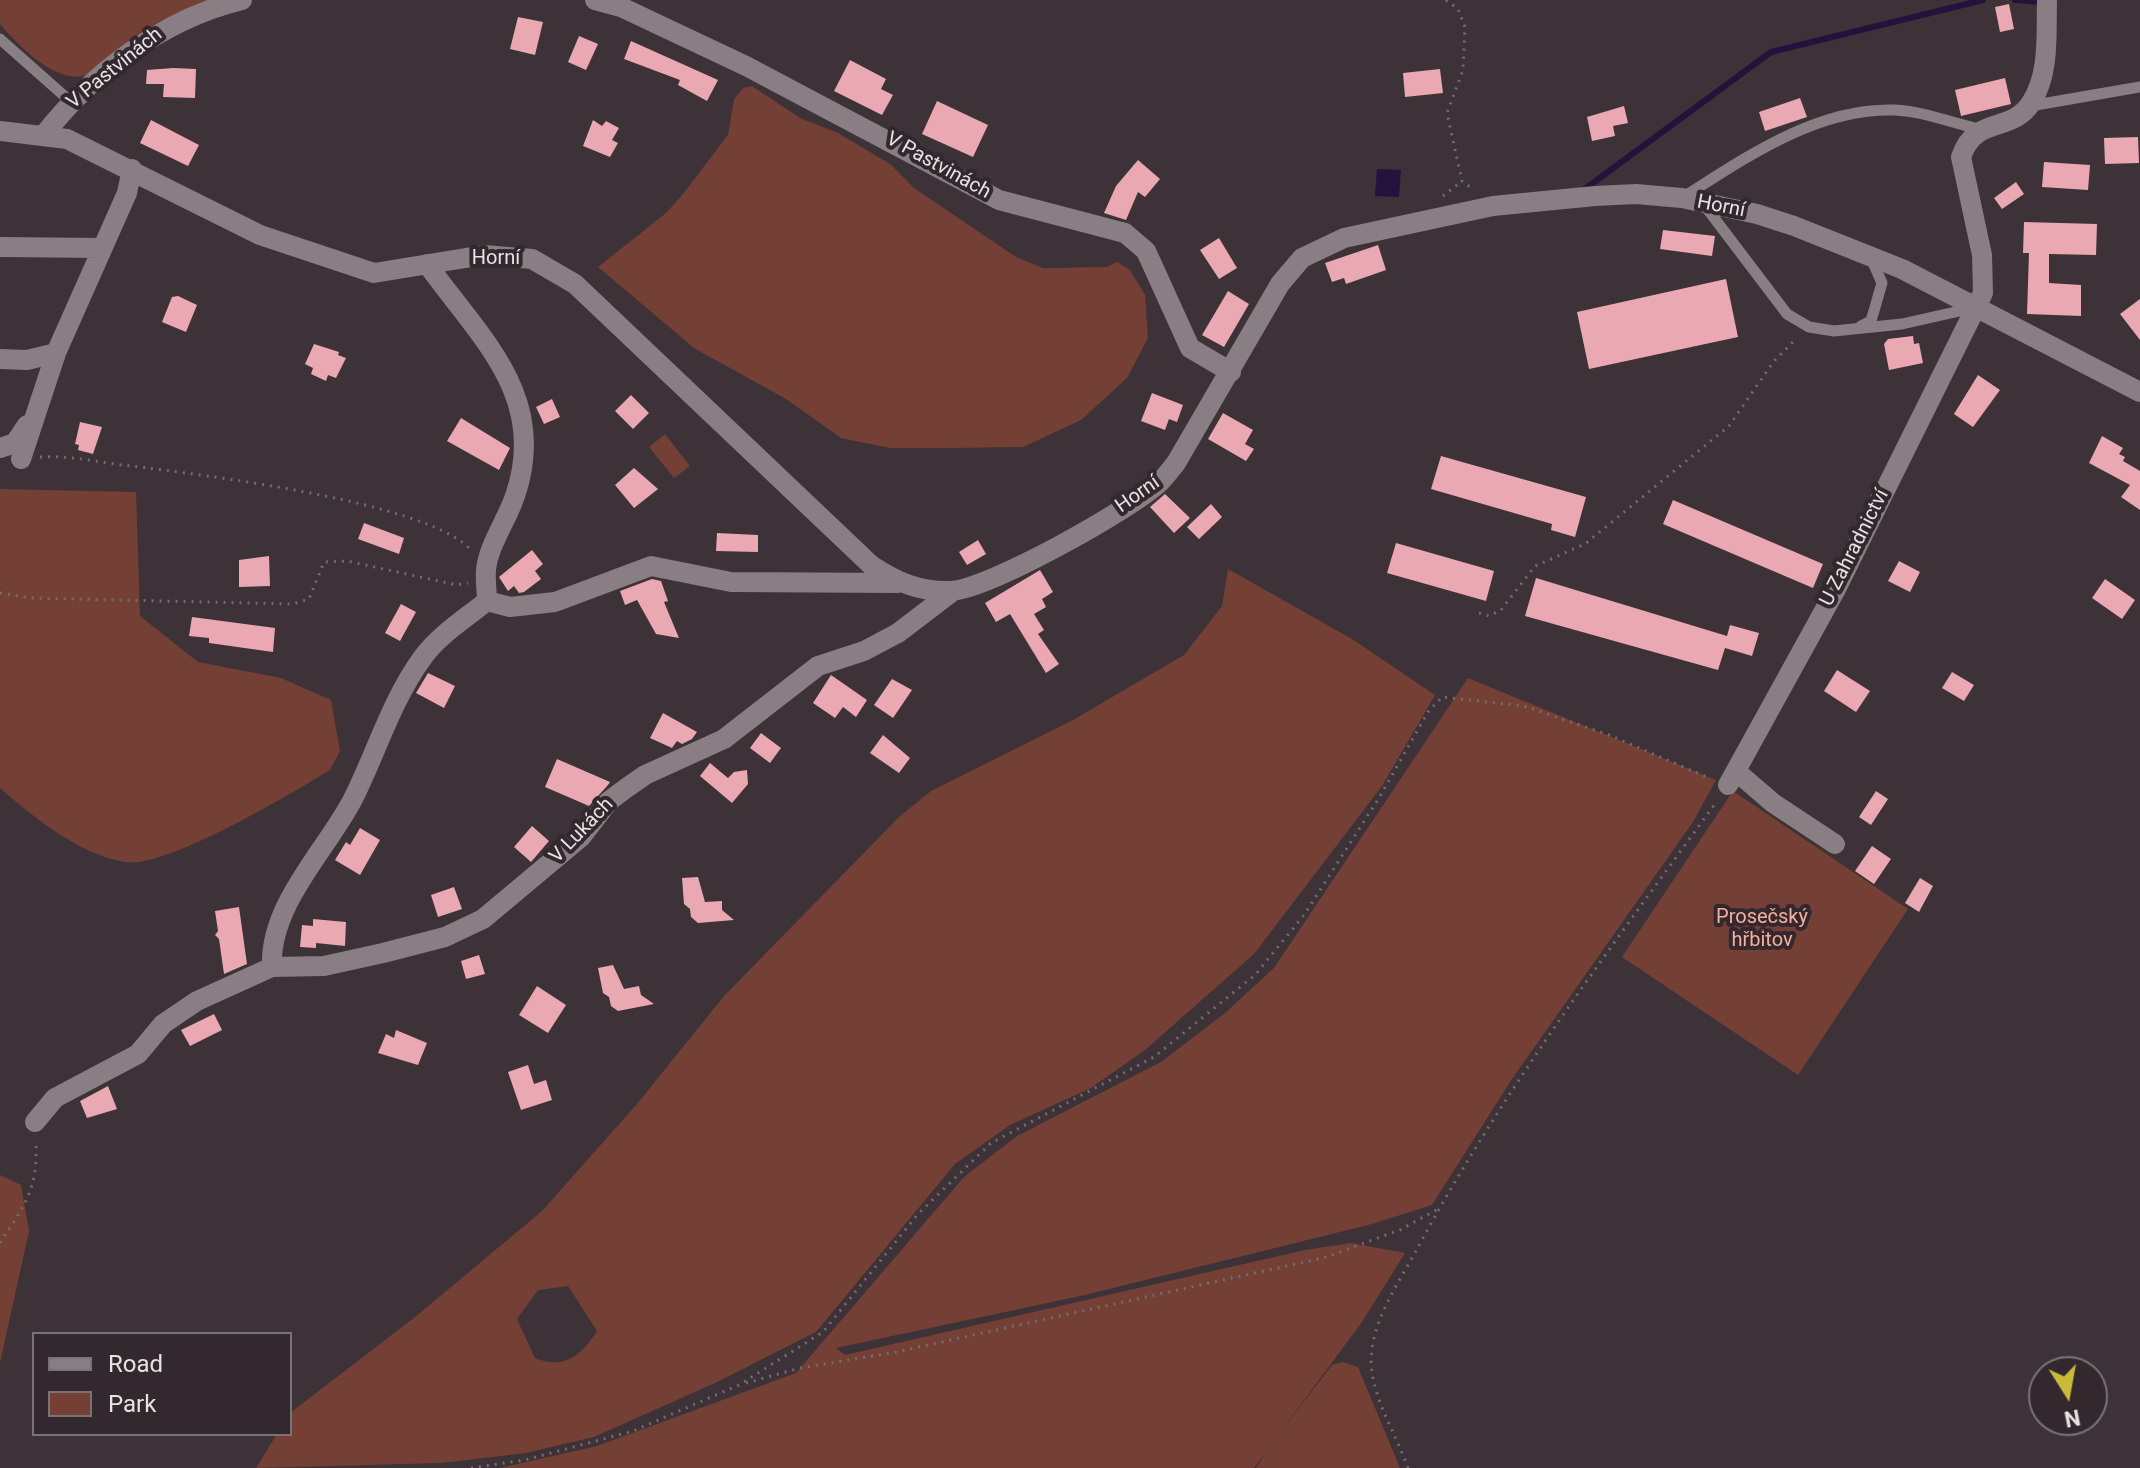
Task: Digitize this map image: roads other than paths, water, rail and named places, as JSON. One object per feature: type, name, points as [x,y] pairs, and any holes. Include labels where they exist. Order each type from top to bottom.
[{"type":"street","name":"V Pastvinách","points":[[43,136],[70,101],[171,24],[242,0]]},
{"type":"street","name":"V Pastvinách","points":[[595,0],[621,7],[746,66],[999,200],[1125,233],[1146,251],[1190,348],[1231,372]]},
{"type":"street","points":[[1979,129],[2000,125],[2030,106],[2044,75],[2047,0]]},
{"type":"street","name":"U Zahradnictví","points":[[1835,844],[1732,779],[1835,591],[1983,293],[1985,279],[1961,157],[1965,144],[1979,129]]},
{"type":"street","name":"Horní","points":[[0,131],[67,139],[260,235],[374,273],[484,255],[532,259],[575,284],[871,565],[898,583],[921,589],[953,591],[995,580],[1132,502],[1160,482],[1176,463],[1291,269],[1302,258],[1344,238],[1493,206],[1636,194],[1682,198],[1705,206],[1757,214],[1869,256],[2135,381]]},
{"type":"street","points":[[21,459],[56,353],[127,193],[132,169]]},
{"type":"street","points":[[0,247],[102,248]]},
{"type":"street","points":[[272,967],[274,936],[307,873],[353,799],[382,727],[407,681],[425,654],[486,583],[526,453],[522,407],[507,375],[427,264]]},
{"type":"street","points":[[0,359],[27,360],[56,353]]},
{"type":"street","points":[[0,448],[15,443],[32,419]]},
{"type":"street","points":[[486,583],[510,607],[555,602],[651,566],[731,582],[898,583]]},
{"type":"street","name":"V Lukách","points":[[35,1122],[55,1098],[138,1054],[163,1024],[197,1001],[272,967],[292,969],[354,959],[445,937],[483,919],[581,837],[609,801],[645,775],[724,739],[818,666],[864,651],[898,633],[953,591]]},
{"type":"lane","points":[[0,39],[70,101]]},
{"type":"lane","points":[[2030,106],[2140,87]]},
{"type":"lane","points":[[1682,198],[1803,129],[1842,115],[1896,110],[1979,129]]},
{"type":"lane","points":[[1705,206],[1787,314],[1809,327],[1834,331],[1902,324],[1975,308]]},
{"type":"lane","points":[[1853,329],[1871,321],[1882,283],[1877,265],[1869,256]]},
{"type":"waterway","points":[[1582,191],[1771,52],[1983,0]]},
{"type":"waterway","points":[[2015,0],[2043,2]]},
{"type":"park label","name":"Prosečský hřbitov","points":[[1762,930]]}]
